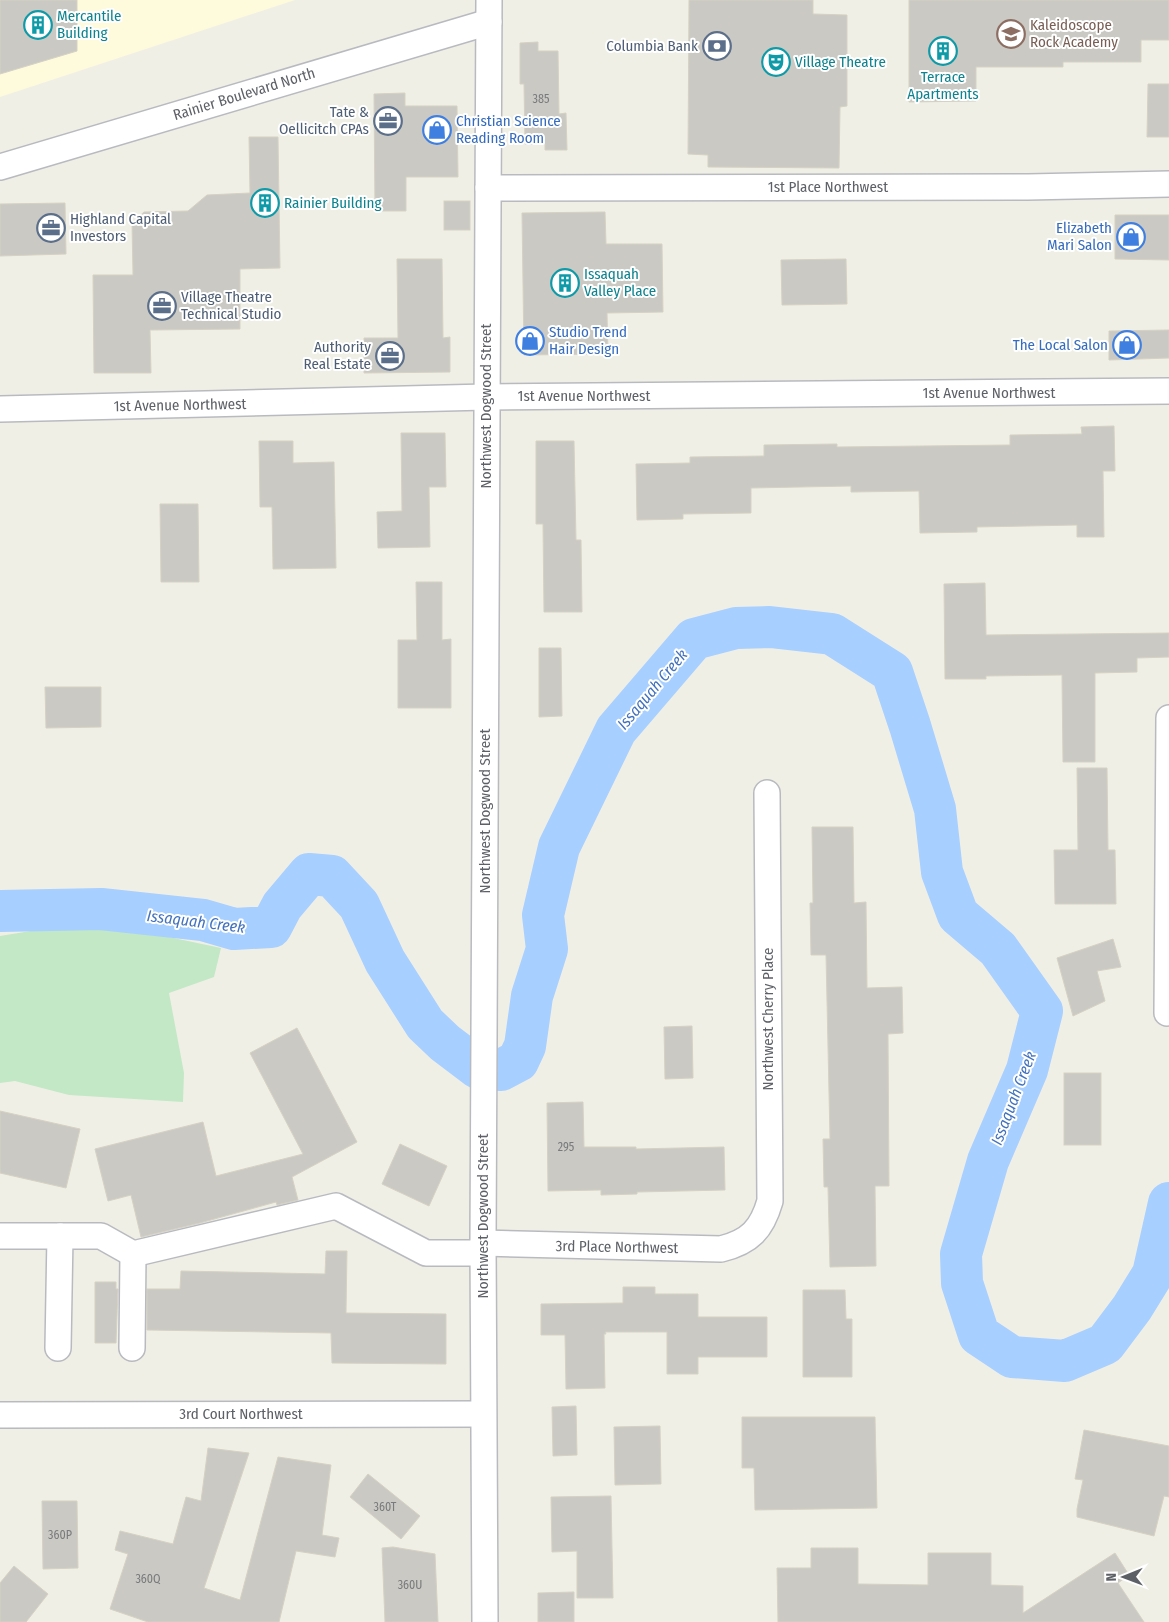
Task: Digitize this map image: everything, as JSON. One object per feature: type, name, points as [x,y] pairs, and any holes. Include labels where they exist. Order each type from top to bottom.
[{"type":"street","name":"Rainier Boulevard North","points":[[0,167],[489,11]]},
{"type":"street","name":"Northwest Dogwood Street","points":[[485,1622],[483,1106],[489,11]]},
{"type":"street","name":"1st Place Northwest","points":[[488,188],[1028,187],[1169,184]]},
{"type":"street","name":"1st Avenue Northwest","points":[[0,410],[486,397],[1169,391]]},
{"type":"street","points":[[1167,1013],[1169,718]]},
{"type":"street","name":"Northwest Cherry Place","points":[[749,1239],[766,1216],[770,1201],[767,793]]},
{"type":"street","name":"3rd Place Northwest","points":[[133,1254],[336,1206],[426,1253],[483,1248],[721,1249],[736,1246],[749,1239]]},
{"type":"street","points":[[0,1236],[101,1236],[133,1254],[132,1348]]},
{"type":"street","points":[[58,1348],[60,1236]]},
{"type":"street","name":"3rd Court Northwest","points":[[0,1415],[483,1414]]},
{"type":"shaded area","points":[[0,0],[295,0],[0,97]]},
{"type":"green space","points":[[74,924],[145,932],[221,948],[214,977],[169,993],[184,1073],[183,1102],[69,1095],[15,1081],[0,1083],[0,936]]},
{"type":"building","name":"Mercantile Building","points":[[0,0],[77,0],[77,51],[0,74]]},
{"type":"building","points":[[689,0],[813,0],[813,14],[847,15],[847,106],[840,107],[839,168],[708,167],[708,155],[688,154]]},
{"type":"building","points":[[909,0],[1169,0],[1169,40],[1141,40],[1141,62],[1063,62],[1063,67],[976,67],[976,101],[909,102]]},
{"type":"building","points":[[538,42],[538,51],[558,51],[559,114],[566,113],[567,150],[545,150],[545,144],[525,144],[524,84],[520,84],[520,43]]},
{"type":"building","points":[[1148,84],[1169,84],[1169,137],[1147,137]]},
{"type":"building","points":[[405,93],[405,106],[457,106],[458,177],[406,177],[406,211],[375,211],[374,94]]},
{"type":"building","points":[[249,137],[278,137],[280,268],[240,269],[240,329],[150,330],[151,373],[94,373],[93,275],[133,275],[132,223],[144,212],[188,211],[207,195],[250,193]]},
{"type":"building","points":[[444,201],[470,201],[470,230],[444,230]]},
{"type":"building","points":[[65,203],[66,254],[0,256],[0,204]]},
{"type":"building","name":"Issaquah Valley Place","points":[[605,212],[606,244],[662,244],[663,312],[607,313],[608,354],[524,355],[522,213]]},
{"type":"building","points":[[1115,215],[1169,215],[1169,260],[1115,259]]},
{"type":"building","points":[[397,259],[442,259],[443,338],[450,337],[450,372],[364,373],[364,338],[398,338]]},
{"type":"building","points":[[846,259],[847,304],[782,305],[781,260]]},
{"type":"building","name":"The Local Salon","points":[[1169,330],[1169,358],[1109,360],[1109,331]]},
{"type":"building","points":[[1114,426],[1115,471],[1103,471],[1104,537],[1077,537],[1077,525],[977,527],[977,532],[920,533],[919,491],[851,492],[851,486],[751,488],[751,513],[683,514],[683,519],[637,520],[636,464],[690,463],[690,457],[764,456],[764,445],[837,444],[837,447],[1010,445],[1010,435],[1082,434],[1081,427]]},
{"type":"building","points":[[401,433],[445,433],[446,487],[429,487],[430,547],[378,548],[377,512],[402,511]]},
{"type":"building","points":[[259,441],[293,441],[293,463],[334,462],[336,568],[273,569],[272,507],[260,507]]},
{"type":"building","points":[[536,441],[574,441],[576,540],[581,540],[582,612],[544,612],[543,524],[536,524]]},
{"type":"building","points":[[160,504],[198,504],[199,582],[161,582]]},
{"type":"building","points":[[416,582],[442,582],[442,640],[451,639],[451,708],[398,708],[398,640],[417,640]]},
{"type":"building","points":[[985,583],[986,635],[1169,633],[1169,657],[1137,658],[1137,672],[1095,673],[1095,762],[1063,762],[1062,675],[986,676],[986,679],[945,679],[944,584]]},
{"type":"building","points":[[539,648],[561,648],[562,716],[539,717]]},
{"type":"building","points":[[45,687],[101,687],[101,727],[46,728]]},
{"type":"building","points":[[1077,768],[1107,768],[1108,850],[1115,850],[1116,904],[1055,904],[1054,850],[1078,850]]},
{"type":"building","points":[[812,827],[853,827],[854,903],[866,902],[867,988],[902,987],[903,1033],[888,1034],[889,1186],[875,1186],[876,1266],[830,1267],[828,1187],[824,1187],[823,1139],[830,1139],[826,955],[811,955],[810,903],[813,903]]},
{"type":"building","points":[[1113,939],[1121,967],[1097,971],[1105,1001],[1073,1016],[1057,958]]},
{"type":"building","points":[[692,1026],[693,1078],[665,1079],[664,1027]]},
{"type":"building","points":[[297,1028],[357,1142],[292,1177],[298,1200],[277,1205],[276,1202],[141,1237],[131,1195],[108,1201],[95,1149],[203,1122],[216,1176],[303,1154],[250,1053]]},
{"type":"building","points":[[1064,1073],[1101,1073],[1101,1145],[1064,1145]]},
{"type":"building","points":[[583,1102],[584,1147],[636,1147],[636,1149],[724,1147],[725,1190],[637,1192],[637,1194],[601,1195],[601,1190],[548,1191],[547,1103]]},
{"type":"building","points":[[0,1111],[80,1129],[66,1188],[0,1173]]},
{"type":"building","points":[[400,1144],[447,1166],[429,1206],[382,1184]]},
{"type":"building","points":[[326,1251],[347,1251],[346,1313],[446,1314],[446,1364],[332,1363],[331,1333],[147,1330],[147,1289],[180,1289],[181,1271],[325,1274]]},
{"type":"building","points":[[95,1282],[116,1282],[116,1289],[118,1289],[116,1343],[95,1343]]},
{"type":"building","points":[[623,1287],[655,1287],[655,1294],[698,1294],[698,1317],[767,1317],[767,1357],[698,1357],[698,1374],[667,1374],[667,1332],[605,1332],[605,1388],[566,1389],[565,1335],[541,1335],[541,1304],[623,1303]]},
{"type":"building","points":[[803,1290],[845,1290],[846,1319],[852,1319],[852,1377],[803,1377]]},
{"type":"building","points":[[576,1406],[577,1455],[553,1456],[552,1407]]},
{"type":"building","points":[[742,1417],[875,1417],[877,1508],[755,1510],[754,1468],[742,1468]]},
{"type":"building","points":[[660,1426],[661,1484],[615,1485],[614,1427]]},
{"type":"building","points":[[1084,1430],[1169,1446],[1169,1497],[1164,1496],[1154,1536],[1077,1517],[1083,1480],[1075,1479]]},
{"type":"building","points":[[208,1448],[249,1453],[204,1588],[240,1600],[278,1457],[331,1465],[322,1535],[339,1538],[335,1557],[296,1551],[279,1622],[148,1622],[110,1609],[128,1554],[115,1550],[120,1531],[173,1544],[186,1497],[201,1501]]},
{"type":"building","points":[[368,1474],[420,1516],[401,1539],[350,1497]]},
{"type":"building","points":[[611,1496],[613,1598],[577,1598],[577,1551],[552,1552],[551,1497]]},
{"type":"building","points":[[42,1501],[77,1501],[78,1568],[43,1569]]},
{"type":"building","points":[[393,1547],[435,1554],[438,1622],[385,1622],[382,1548]]},
{"type":"building","points":[[811,1548],[858,1548],[858,1584],[928,1585],[928,1553],[991,1553],[991,1585],[1023,1586],[1023,1613],[1115,1553],[1129,1575],[1118,1583],[1144,1622],[778,1622],[777,1568],[811,1568]]},
{"type":"building","points":[[14,1566],[48,1594],[26,1622],[0,1622],[0,1583]]},
{"type":"building","points":[[574,1592],[574,1622],[538,1622],[538,1593]]},
{"type":"waterway","name":"Issaquah Creek","points":[[0,911],[101,909],[203,920],[234,929],[271,927],[282,906],[309,874],[332,876],[359,905],[385,961],[425,1024],[445,1043],[478,1068],[501,1070],[518,1061],[525,1046],[532,996],[547,949],[543,915],[559,847],[616,730],[694,639],[736,628],[770,627],[832,634],[892,672],[935,809],[942,872],[958,915],[998,949],[1042,1011],[1027,1070],[988,1161],[961,1254],[962,1283],[979,1335],[1012,1357],[1065,1361],[1105,1344],[1132,1308],[1153,1274],[1169,1203]]},
{"type":"place","name":"Mercantile Building","points":[[38,25]]},
{"type":"place","name":"Kaleidoscope Rock Academy","points":[[1011,34]]},
{"type":"place","name":"Columbia Bank","points":[[717,46]]},
{"type":"place","name":"Terrace Apartments","points":[[943,51]]},
{"type":"place","name":"Village Theatre","points":[[776,62]]},
{"type":"place","name":"Tate & Oellicitch CPAs","points":[[388,121]]},
{"type":"place","name":"Christian Science Reading Room","points":[[437,130]]},
{"type":"place","name":"Rainier Building","points":[[265,203]]},
{"type":"place","name":"Highland Capital Investors","points":[[51,228]]},
{"type":"place","name":"Elizabeth Mari Salon","points":[[1131,237]]},
{"type":"place","name":"Issaquah Valley Place","points":[[565,283]]},
{"type":"place","name":"Village Theatre Technical Studio","points":[[162,306]]},
{"type":"place","name":"Studio Trend Hair Design","points":[[530,341]]},
{"type":"place","name":"The Local Salon","points":[[1127,345]]},
{"type":"place","name":"Authority Real Estate","points":[[390,356]]}]
